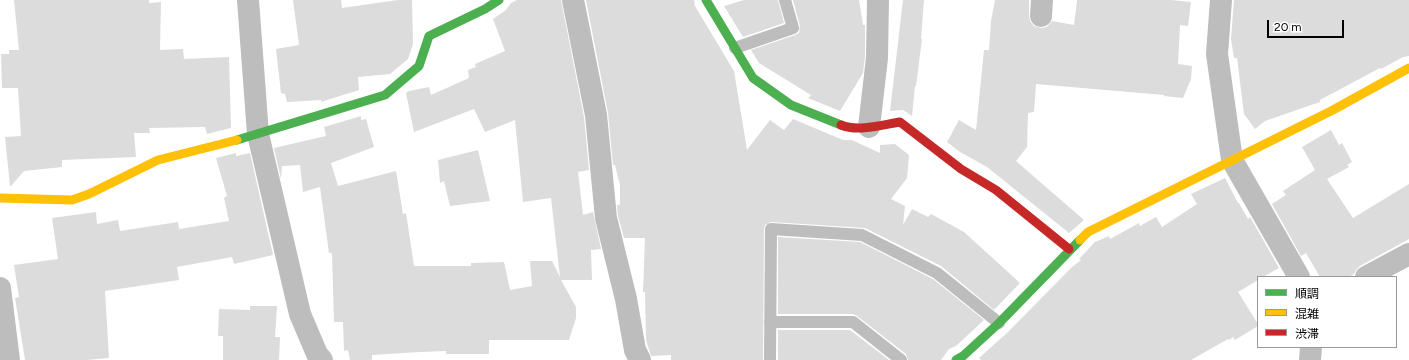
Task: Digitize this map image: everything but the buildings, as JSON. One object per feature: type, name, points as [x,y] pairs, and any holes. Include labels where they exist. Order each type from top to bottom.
[{"type":"street","points":[[248,0],[258,134],[300,314],[317,354],[322,360]]},
{"type":"street","points":[[0,198],[72,200],[89,194],[158,160],[258,134],[385,95],[418,66],[429,36],[485,9],[499,0]]},
{"type":"street","points":[[573,0],[596,115],[606,218],[626,299],[635,350],[640,360]]},
{"type":"street","points":[[706,0],[753,78],[791,105],[848,128],[869,127],[900,122],[961,169],[996,190],[1069,250]]},
{"type":"street","points":[[869,127],[877,58],[878,0]]},
{"type":"street","points":[[1221,0],[1217,54],[1232,160],[1298,276]]},
{"type":"street","points":[[956,360],[963,356],[999,323],[1088,232],[1332,110],[1409,68]]},
{"type":"street","points":[[1368,276],[1409,254]]},
{"type":"street","points":[[0,288],[9,360]]},
{"type":"street","points":[[1310,360],[1311,348]]},
{"type":"lane","points":[[735,48],[793,28],[785,0]]},
{"type":"lane","points":[[770,360],[770,229],[862,235],[936,273],[999,323]]},
{"type":"lane","points":[[770,322],[853,322],[901,360]]},
{"type":"traffic: fast","points":[[237,140],[385,95],[419,66],[429,36],[485,9],[499,0]]},
{"type":"traffic: fast","points":[[706,0],[753,78],[791,105],[841,125]]},
{"type":"traffic: fast","points":[[956,360],[963,356],[999,323],[1080,240]]},
{"type":"traffic: slow","points":[[1080,240],[1088,232],[1333,110],[1409,68]]},
{"type":"traffic: slow","points":[[0,198],[72,200],[89,194],[158,160],[237,140]]},
{"type":"traffic: jam","points":[[841,125],[862,128],[900,122],[961,169],[996,190],[1069,249]]}]
